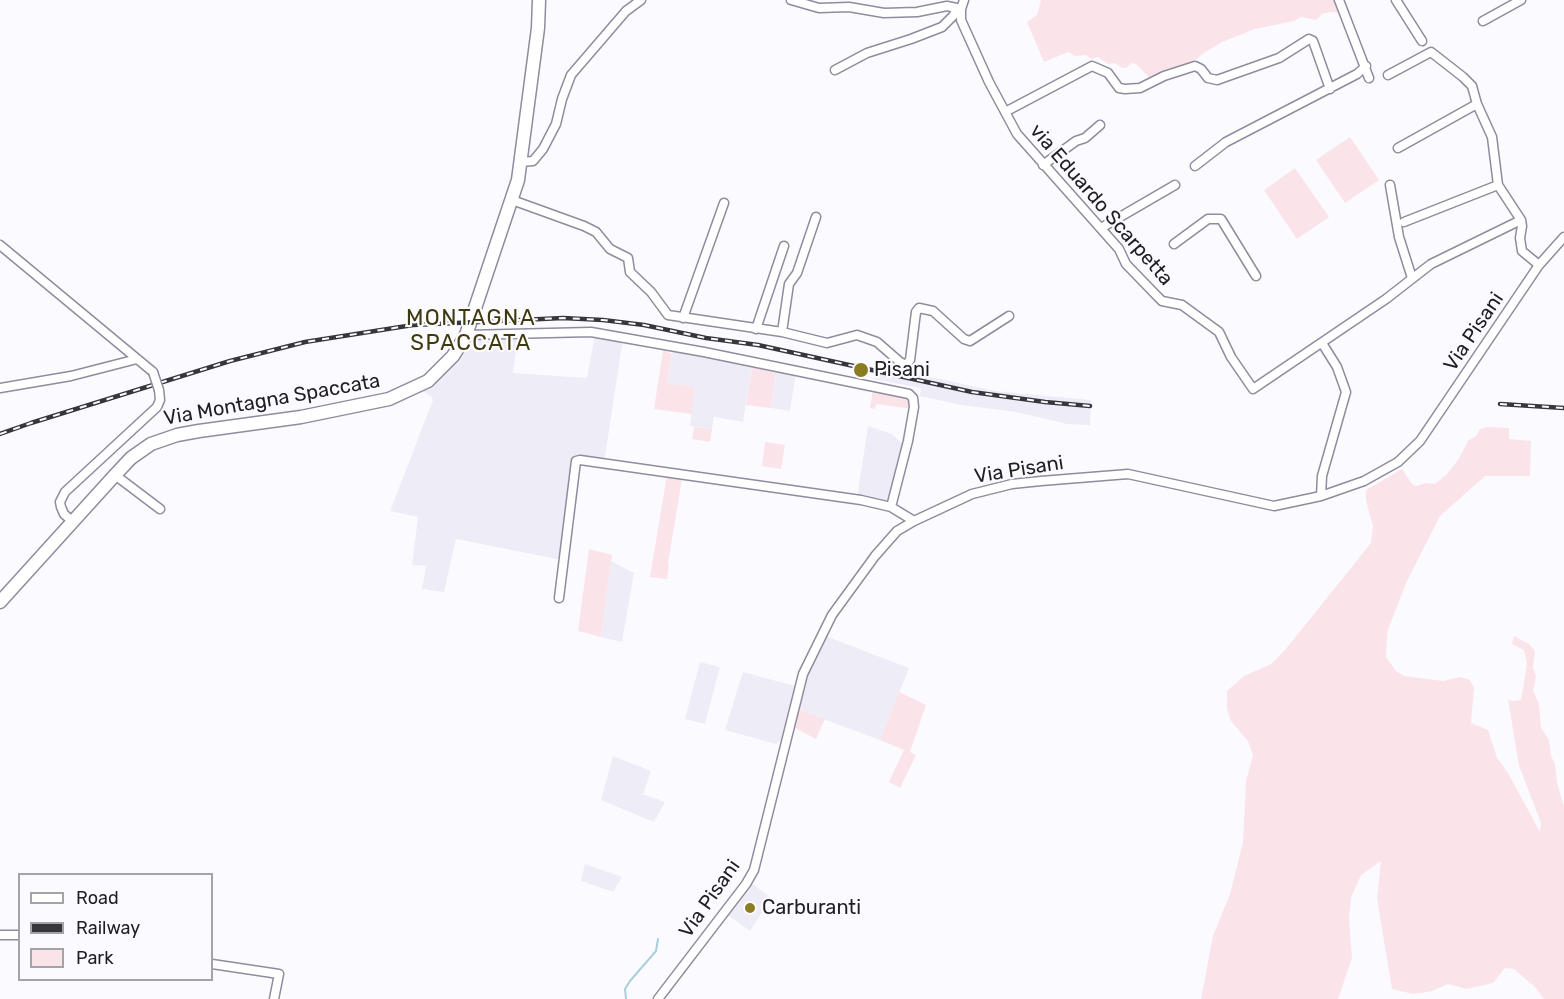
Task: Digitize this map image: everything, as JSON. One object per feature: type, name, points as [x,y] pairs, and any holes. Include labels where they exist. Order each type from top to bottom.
[{"type":"main road","name":"Via Montagna Spaccata","points":[[0,602],[72,521],[139,451],[177,435],[301,417],[389,399],[433,377],[453,356],[466,335],[512,200],[522,162],[527,104],[538,28],[539,0]]},
{"type":"street","points":[[522,162],[533,161],[543,149],[556,124],[571,75],[626,11],[641,0]]},
{"type":"street","points":[[791,0],[819,8],[849,6],[884,13],[917,12],[941,6],[960,6]]},
{"type":"street","points":[[1340,0],[1369,78]]},
{"type":"street","points":[[1396,0],[1422,41]]},
{"type":"street","points":[[1483,21],[1521,0]]},
{"type":"street","points":[[835,69],[867,53],[942,27],[960,6]]},
{"type":"street","name":"via Eduardo Scarpetta","points":[[960,6],[961,20],[970,42],[1017,134],[1042,165],[1119,249],[1126,264],[1162,301],[1182,305],[1219,332],[1231,357],[1253,389],[1386,299],[1431,264],[1521,220]]},
{"type":"street","points":[[1005,112],[1092,66],[1108,73],[1119,88],[1125,89],[1147,86],[1164,76],[1195,66],[1201,69],[1208,78],[1217,80],[1279,58],[1310,39],[1313,41],[1330,89]]},
{"type":"street","points":[[1388,75],[1431,52],[1472,86],[1477,104],[1492,137],[1498,185],[1521,220],[1522,251],[1539,265]]},
{"type":"street","points":[[1194,166],[1226,142],[1330,89],[1357,74],[1366,66]]},
{"type":"street","points":[[1398,148],[1477,104]]},
{"type":"street","points":[[1042,165],[1100,125]]},
{"type":"street","points":[[1101,228],[1175,185]]},
{"type":"street","points":[[1390,185],[1399,237],[1412,278]]},
{"type":"street","points":[[1404,222],[1498,185]]},
{"type":"street","points":[[512,200],[596,232],[615,253],[628,258],[630,272],[651,292],[668,315],[782,332],[827,343],[857,335],[877,342],[906,365],[910,360],[916,312],[919,308],[933,311],[964,339],[970,341],[1009,316]]},
{"type":"street","points":[[683,318],[724,204]]},
{"type":"street","points":[[782,332],[789,284],[797,273],[816,217]]},
{"type":"street","points":[[1174,244],[1208,219],[1221,219],[1256,276]]},
{"type":"street","name":"Via Pisani","points":[[658,999],[746,884],[754,870],[803,674],[832,615],[875,555],[897,531],[914,520],[972,494],[1012,484],[1128,474],[1275,506],[1321,495],[1364,481],[1398,462],[1415,446],[1539,265],[1564,237]]},
{"type":"street","points":[[0,245],[153,372],[159,390],[160,400],[157,407],[65,492],[60,502],[61,507],[64,514],[72,521]]},
{"type":"street","points":[[756,329],[784,246]]},
{"type":"street","points":[[466,335],[591,332],[704,352],[909,394],[913,398],[914,407],[891,507]]},
{"type":"street","points":[[1321,495],[1322,476],[1346,392],[1338,367],[1322,343]]},
{"type":"street","points":[[0,388],[71,376],[137,359]]},
{"type":"street","points":[[559,598],[576,461],[580,460],[861,500],[891,507],[914,520]]},
{"type":"street","points":[[115,475],[160,508]]},
{"type":"street","points":[[0,934],[18,935]]},
{"type":"street","points":[[213,963],[279,974],[274,999]]},
{"type":"shaded area","points":[[595,334],[623,339],[604,463],[580,459],[562,560],[456,539],[444,592],[422,589],[426,566],[412,565],[418,517],[390,511],[433,400],[421,390],[468,337],[518,336],[513,373],[587,378]]},
{"type":"shaded area","points":[[674,344],[753,359],[743,422],[714,417],[712,429],[690,426],[695,387],[667,383]]},
{"type":"shaded area","points":[[882,366],[995,391],[1091,400],[1090,425],[1067,424],[1016,412],[961,405],[920,396],[921,388],[873,379]]},
{"type":"shaded area","points":[[777,369],[796,373],[790,411],[771,408]]},
{"type":"shaded area","points":[[868,426],[892,434],[905,446],[890,505],[857,498]]},
{"type":"shaded area","points":[[611,561],[634,573],[622,642],[601,637]]},
{"type":"shaded area","points":[[825,636],[909,668],[880,740],[799,710],[808,674]]},
{"type":"shaded area","points":[[700,662],[720,667],[705,724],[685,719]]},
{"type":"shaded area","points":[[743,672],[795,686],[781,740],[776,744],[725,730]]},
{"type":"shaded area","points":[[613,756],[651,771],[643,794],[665,802],[654,822],[601,800]]},
{"type":"shaded area","points":[[585,864],[622,877],[613,892],[581,881]]},
{"type":"shaded area","points":[[749,881],[771,898],[750,931],[725,913]]},
{"type":"green space","points":[[1041,0],[1337,0],[1341,13],[1329,12],[1322,14],[1316,20],[1301,17],[1294,21],[1255,29],[1222,42],[1193,62],[1150,78],[1136,64],[1132,63],[1122,68],[1115,63],[1108,64],[1098,57],[1091,59],[1086,55],[1075,56],[1068,52],[1044,62],[1027,22],[1037,15]]},
{"type":"green space","points":[[1350,137],[1379,180],[1345,203],[1316,160]]},
{"type":"green space","points":[[1295,168],[1329,217],[1297,239],[1264,190]]},
{"type":"green space","points":[[663,350],[672,354],[667,383],[695,387],[692,414],[654,409]]},
{"type":"green space","points":[[752,367],[776,373],[771,408],[746,405]]},
{"type":"green space","points":[[873,390],[909,396],[912,409],[876,404],[875,409],[870,408]]},
{"type":"green space","points":[[694,427],[712,429],[710,442],[692,439]]},
{"type":"green space","points":[[1509,428],[1509,439],[1531,441],[1530,476],[1485,476],[1440,516],[1407,581],[1387,632],[1386,657],[1396,671],[1404,676],[1443,681],[1461,677],[1470,680],[1474,688],[1471,723],[1488,730],[1497,758],[1508,773],[1540,832],[1541,824],[1519,766],[1508,699],[1521,700],[1527,664],[1524,650],[1512,644],[1514,636],[1529,644],[1535,651],[1533,668],[1536,677],[1533,691],[1539,704],[1541,728],[1549,740],[1564,806],[1564,999],[1544,999],[1536,988],[1514,969],[1505,968],[1493,983],[1466,989],[1448,984],[1432,991],[1413,994],[1392,989],[1377,899],[1381,861],[1361,875],[1351,898],[1349,917],[1352,958],[1338,999],[1201,999],[1213,936],[1230,894],[1243,842],[1246,781],[1253,755],[1248,741],[1231,721],[1227,709],[1227,691],[1244,676],[1271,664],[1285,650],[1371,543],[1373,526],[1366,501],[1366,490],[1402,469],[1412,484],[1416,486],[1425,483],[1435,484],[1458,460],[1468,441],[1476,436],[1480,429]]},
{"type":"green space","points":[[765,442],[785,445],[781,469],[762,466]]},
{"type":"green space","points":[[667,475],[682,479],[667,579],[650,577]]},
{"type":"green space","points":[[589,549],[612,555],[601,637],[578,631]]},
{"type":"green space","points":[[899,692],[926,705],[910,752],[916,755],[900,788],[889,782],[904,750],[880,740]]},
{"type":"green space","points":[[799,710],[825,719],[816,739],[795,728]]},
{"type":"waterway","points":[[626,999],[625,989],[656,951],[658,939]]},
{"type":"railway","points":[[0,434],[230,361],[305,342],[413,325],[563,318],[644,325],[706,338],[758,345],[972,392],[1090,406]]},
{"type":"railway","points":[[1500,404],[1564,408]]},
{"type":"place","name":"Pisani","points":[[861,370]]},
{"type":"place","name":"Carburanti","points":[[750,908]]},
{"type":"district","name":"MONTAGNA SPACCATA","points":[[471,332]]}]
